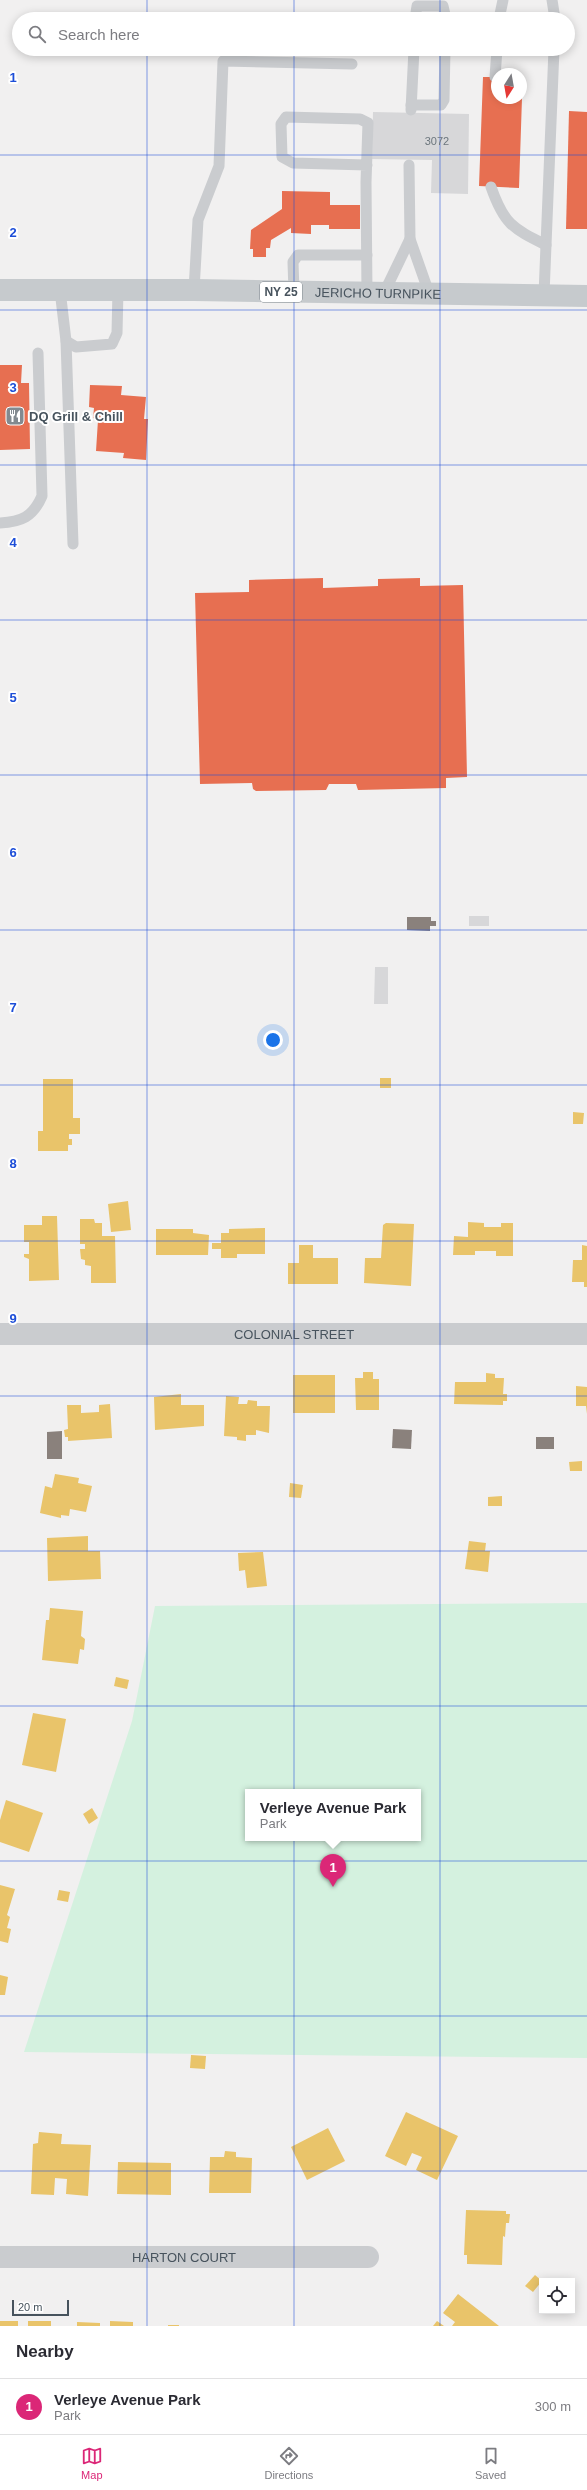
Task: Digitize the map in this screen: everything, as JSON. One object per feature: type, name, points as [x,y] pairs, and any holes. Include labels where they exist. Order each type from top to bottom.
[{"type":"main road","name":"JERICHO TURNPIKE","points":[[0,290],[194,290],[587,296]]},
{"type":"street","name":"COLONIAL STREET","points":[[0,1334],[587,1334]]},
{"type":"street","name":"HARTON COURT","points":[[0,2257],[368,2257]]},
{"type":"lane","points":[[500,12],[503,0]]},
{"type":"lane","points":[[552,0],[554,12]]},
{"type":"lane","points":[[416,12],[417,6],[443,6],[444,12]]},
{"type":"lane","points":[[414,56],[411,107],[441,105],[444,100],[445,56]]},
{"type":"lane","points":[[495,68],[496,56]]},
{"type":"lane","points":[[544,295],[554,56]]},
{"type":"lane","points":[[194,290],[198,220],[219,166],[223,61],[352,64]]},
{"type":"lane","points":[[367,165],[293,163],[282,157],[281,124],[286,117],[360,119],[368,123],[367,255],[376,293]]},
{"type":"lane","points":[[409,165],[410,239],[429,293]]},
{"type":"lane","points":[[491,187],[499,209],[505,219],[515,229],[546,245]]},
{"type":"lane","points":[[376,293],[410,239]]},
{"type":"lane","points":[[294,292],[293,262],[298,255],[367,255]]},
{"type":"lane","points":[[60,290],[66,341],[73,544]]},
{"type":"lane","points":[[66,341],[76,347],[112,344],[117,333],[118,290]]},
{"type":"lane","points":[[0,523],[18,522],[29,516],[37,507],[42,496],[38,353]]},
{"type":"green space","points":[[587,1603],[587,2058],[24,2052],[132,1721],[155,1606]]},
{"type":"building: Homes","points":[[380,1078],[391,1078],[391,1088],[380,1088]]},
{"type":"building: Homes","points":[[43,1079],[73,1079],[73,1118],[80,1118],[80,1134],[69,1134],[69,1139],[72,1139],[72,1145],[68,1145],[68,1151],[38,1151],[38,1131],[43,1131]]},
{"type":"building: Homes","points":[[573,1112],[584,1113],[583,1124],[573,1124]]},
{"type":"building: Homes","points":[[128,1201],[131,1230],[111,1232],[108,1204]]},
{"type":"building: Homes","points":[[42,1216],[57,1216],[59,1280],[29,1281],[29,1259],[24,1257],[24,1254],[29,1254],[29,1242],[24,1242],[24,1225],[42,1225]]},
{"type":"building: Homes","points":[[80,1219],[94,1219],[95,1223],[102,1223],[102,1236],[115,1236],[116,1283],[91,1283],[91,1266],[85,1265],[85,1260],[81,1259],[80,1249],[85,1249],[85,1244],[80,1244]]},
{"type":"building: Homes","points":[[468,1222],[484,1223],[484,1227],[501,1227],[501,1223],[513,1223],[513,1256],[496,1256],[496,1251],[475,1251],[475,1255],[453,1255],[454,1236],[468,1237]]},
{"type":"building: Homes","points":[[386,1223],[414,1224],[411,1286],[364,1283],[365,1258],[381,1258],[383,1225]]},
{"type":"building: Homes","points":[[265,1228],[265,1254],[237,1254],[237,1258],[221,1258],[221,1249],[212,1249],[212,1243],[221,1243],[221,1233],[229,1233],[229,1229]]},
{"type":"building: Homes","points":[[156,1229],[193,1229],[193,1233],[209,1235],[208,1255],[156,1255]]},
{"type":"building: Homes","points":[[299,1245],[313,1245],[313,1258],[338,1258],[338,1284],[288,1284],[288,1263],[299,1263]]},
{"type":"building: Homes","points":[[582,1245],[587,1246],[587,1287],[584,1287],[584,1282],[572,1282],[573,1260],[582,1260]]},
{"type":"building: Homes","points":[[363,1372],[373,1372],[373,1379],[379,1379],[379,1410],[356,1410],[355,1378],[363,1378]]},
{"type":"building: Homes","points":[[486,1373],[495,1374],[495,1378],[504,1378],[503,1394],[507,1394],[507,1401],[503,1401],[503,1405],[454,1404],[455,1382],[486,1382]]},
{"type":"building: Homes","points":[[293,1375],[335,1375],[335,1413],[293,1413]]},
{"type":"building: Homes","points":[[576,1386],[587,1387],[587,1414],[586,1406],[576,1406]]},
{"type":"building: Homes","points":[[181,1394],[181,1405],[204,1405],[204,1426],[155,1430],[154,1397]]},
{"type":"building: Homes","points":[[226,1396],[239,1397],[238,1404],[247,1404],[248,1400],[257,1401],[257,1406],[270,1406],[269,1433],[256,1430],[256,1435],[246,1435],[246,1441],[237,1440],[237,1437],[224,1436]]},
{"type":"building: Homes","points":[[110,1404],[112,1438],[68,1441],[68,1437],[65,1437],[64,1430],[68,1429],[67,1405],[81,1405],[81,1413],[99,1412],[99,1405]]},
{"type":"building: Homes","points":[[582,1461],[582,1471],[570,1471],[569,1462]]},
{"type":"building: Homes","points":[[55,1474],[79,1478],[78,1483],[92,1486],[86,1512],[70,1509],[69,1516],[61,1515],[61,1518],[40,1513],[45,1486],[52,1488]]},
{"type":"building: Homes","points":[[290,1483],[303,1485],[301,1498],[289,1497]]},
{"type":"building: Homes","points":[[502,1496],[502,1506],[488,1506],[488,1497]]},
{"type":"building: Homes","points":[[88,1536],[88,1551],[100,1551],[101,1579],[48,1581],[47,1538]]},
{"type":"building: Homes","points":[[469,1541],[486,1543],[485,1551],[490,1551],[488,1572],[465,1569]]},
{"type":"building: Homes","points":[[263,1552],[267,1586],[247,1588],[245,1570],[239,1571],[238,1553]]},
{"type":"building: Homes","points":[[50,1608],[83,1611],[81,1636],[85,1639],[84,1650],[80,1649],[78,1664],[42,1660],[46,1620],[49,1620]]},
{"type":"building: Homes","points":[[116,1677],[129,1680],[127,1689],[114,1686]]},
{"type":"building: Homes","points":[[33,1713],[66,1719],[56,1772],[22,1765]]},
{"type":"building: Homes","points":[[6,1800],[43,1813],[29,1852],[0,1842],[0,1820]]},
{"type":"building: Homes","points":[[92,1808],[98,1818],[89,1824],[83,1814]]},
{"type":"building: Homes","points":[[0,1885],[15,1889],[7,1915],[10,1917],[7,1928],[11,1929],[8,1943],[0,1941]]},
{"type":"building: Homes","points":[[59,1890],[70,1892],[68,1902],[57,1900]]},
{"type":"building: Homes","points":[[0,1975],[8,1977],[5,1995],[0,1995]]},
{"type":"building: Homes","points":[[191,2055],[206,2056],[205,2069],[190,2068]]},
{"type":"building: Homes","points":[[406,2112],[458,2136],[437,2180],[416,2170],[422,2157],[412,2153],[406,2166],[385,2156]]},
{"type":"building: Homes","points":[[328,2128],[345,2161],[307,2180],[291,2147]]},
{"type":"building: Homes","points":[[39,2132],[62,2134],[61,2144],[91,2145],[88,2196],[66,2194],[67,2179],[55,2178],[54,2195],[31,2194],[33,2144],[38,2143]]},
{"type":"building: Homes","points":[[225,2151],[236,2152],[236,2157],[252,2158],[251,2193],[209,2193],[210,2157],[224,2157]]},
{"type":"building: Homes","points":[[118,2162],[171,2163],[171,2195],[117,2194]]},
{"type":"building: Homes","points":[[466,2210],[506,2211],[506,2214],[510,2214],[509,2223],[506,2223],[505,2237],[503,2236],[502,2265],[467,2264],[467,2255],[464,2255]]},
{"type":"building: Homes","points":[[535,2275],[539,2278],[539,2285],[533,2292],[525,2286]]},
{"type":"building: Homes","points":[[458,2294],[499,2326],[452,2326],[455,2322],[443,2313]]},
{"type":"building: Homes","points":[[0,2321],[18,2321],[18,2326],[0,2326]]},
{"type":"building: Homes","points":[[28,2321],[51,2321],[51,2326],[28,2326]]},
{"type":"building: Homes","points":[[110,2321],[133,2322],[133,2326],[110,2326]]},
{"type":"building: Homes","points":[[437,2321],[444,2326],[433,2326]]},
{"type":"building: Homes","points":[[77,2322],[100,2323],[100,2326],[77,2326]]},
{"type":"building: Homes","points":[[179,2325],[179,2326],[168,2326]]},
{"type":"building: Shops","points":[[483,77],[491,77],[491,104],[522,104],[519,188],[479,186]]},
{"type":"building: Shops","points":[[569,111],[587,112],[587,229],[566,229]]},
{"type":"building: Shops","points":[[282,191],[330,192],[330,205],[360,205],[360,229],[329,229],[329,225],[311,225],[311,234],[291,233],[291,228],[271,240],[270,248],[266,248],[266,257],[253,257],[253,249],[250,249],[251,230],[282,209]]},
{"type":"building: Shops","name":"DQ Grill & Chill","points":[[0,365],[22,365],[21,383],[29,383],[30,449],[0,450]]},
{"type":"building: Shops","points":[[90,385],[122,386],[121,395],[146,397],[144,419],[148,419],[146,460],[123,458],[124,453],[96,451],[98,420],[93,418],[94,408],[89,407]]},
{"type":"building: Shops","points":[[323,578],[323,588],[378,586],[378,579],[420,578],[420,586],[463,585],[467,777],[446,778],[446,788],[358,790],[356,784],[329,784],[326,790],[256,791],[253,789],[252,783],[200,784],[195,593],[249,592],[249,580]]},
{"type":"building: Industry","points":[[407,917],[431,917],[431,921],[436,921],[436,926],[430,926],[430,931],[407,930]]},
{"type":"building: Industry","points":[[393,1429],[412,1430],[411,1449],[392,1448]]},
{"type":"building: Industry","points":[[62,1431],[62,1459],[47,1459],[47,1432]]},
{"type":"building: Industry","points":[[536,1437],[554,1437],[554,1449],[536,1449]]},
{"type":"building: Other","points":[[373,112],[469,114],[468,194],[431,193],[432,160],[372,159]]},
{"type":"building: Other","points":[[469,916],[489,916],[489,926],[469,926]]},
{"type":"building: Other","points":[[375,967],[388,967],[388,1004],[374,1004]]},
{"type":"place","name":"DQ Grill & Chill","points":[[15,416]]},
{"type":"place","name":"Verleye Avenue Park","points":[[333,1887]]}]
